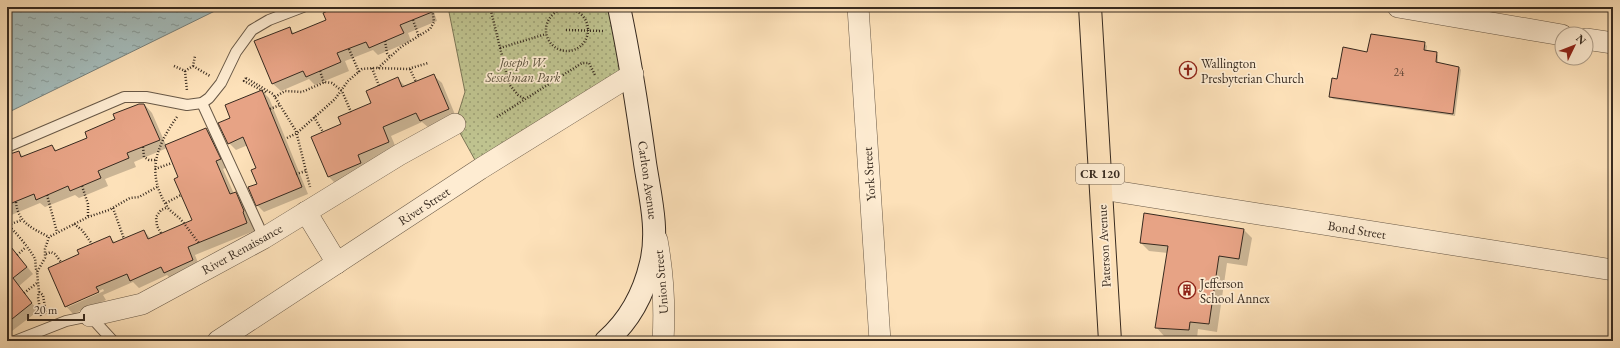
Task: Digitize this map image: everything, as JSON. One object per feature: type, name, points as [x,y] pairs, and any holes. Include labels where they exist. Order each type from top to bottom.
[{"type":"main road","name":"Paterson Avenue","points":[[1090,7],[1110,341]]},
{"type":"street","name":"Carlton Avenue","points":[[606,341],[614,334],[631,312],[644,287],[651,262],[654,224],[633,74],[619,7]]},
{"type":"street","name":"York Street","points":[[858,7],[880,341]]},
{"type":"street","points":[[1398,7],[1453,12],[1554,33]]},
{"type":"street","points":[[1594,40],[1613,43]]},
{"type":"street","name":"River Street","points":[[218,341],[480,169],[633,74]]},
{"type":"street","name":"River Renaissance","points":[[90,316],[142,304],[264,238],[399,155],[455,124]]},
{"type":"street","name":"Bond Street","points":[[1101,189],[1613,270]]},
{"type":"street","points":[[306,212],[337,263]]},
{"type":"street","name":"Union Street","points":[[654,224],[661,268],[664,318],[663,341]]},
{"type":"lane","points":[[7,147],[124,97],[146,97],[187,105],[202,104],[221,83],[236,52],[252,30],[269,20],[303,7]]},
{"type":"lane","points":[[202,104],[264,238]]},
{"type":"lane","points":[[90,316],[113,341]]},
{"type":"lane","name":"River Renaissance","points":[[15,341],[66,321],[90,316]]},
{"type":"path","points":[[377,68],[410,41],[419,37],[430,29],[434,22],[432,7]]},
{"type":"path","points":[[490,7],[509,84],[518,95],[526,99]]},
{"type":"path","points":[[554,7],[556,12]]},
{"type":"path","points":[[565,9],[572,9],[582,16],[586,22],[587,30],[583,43],[577,48],[563,50],[556,48],[551,43],[546,34],[546,25],[549,19],[556,12],[565,9]]},
{"type":"path","points":[[413,20],[419,37]]},
{"type":"path","points":[[566,30],[610,31]]},
{"type":"path","points":[[500,48],[546,34]]},
{"type":"path","points":[[385,41],[387,52],[390,57]]},
{"type":"path","points":[[349,49],[359,72]]},
{"type":"path","points":[[174,66],[186,71],[193,66],[195,56]]},
{"type":"path","points":[[287,138],[297,133],[335,99],[348,81],[362,69],[410,69],[428,63]]},
{"type":"path","points":[[497,117],[582,63],[589,64],[596,76],[601,73]]},
{"type":"path","points":[[372,68],[379,86]]},
{"type":"path","points":[[410,69],[416,82]]},
{"type":"path","points":[[320,71],[324,83]]},
{"type":"path","points":[[270,93],[244,81],[246,78],[270,93],[275,97],[280,105],[297,133],[310,187]]},
{"type":"path","points":[[275,97],[286,91],[302,92],[324,83],[332,83],[341,90],[346,97],[351,112]]},
{"type":"path","points":[[270,109],[280,105]]},
{"type":"path","points":[[178,117],[165,135],[159,148],[156,160],[155,177],[158,187],[168,207],[181,220],[198,243]]},
{"type":"path","points":[[314,117],[323,132]]},
{"type":"path","points":[[143,146],[144,157],[149,160],[156,160]]},
{"type":"path","points":[[155,169],[172,162]]},
{"type":"path","points":[[296,174],[306,171]]},
{"type":"path","points":[[82,186],[88,204],[88,217]]},
{"type":"path","points":[[37,272],[42,265],[46,254],[45,250],[49,237],[88,217],[113,208],[130,198],[139,197],[158,187]]},
{"type":"path","points":[[48,195],[57,232]]},
{"type":"path","points":[[166,203],[181,195]]},
{"type":"path","points":[[16,202],[18,213],[22,220],[29,227],[49,237]]},
{"type":"path","points":[[161,233],[157,226],[156,217],[161,210],[168,207]]},
{"type":"path","points":[[113,208],[124,239]]},
{"type":"path","points":[[22,220],[8,226],[17,233],[32,253],[35,260],[39,292],[38,297],[42,316],[46,314],[42,295],[39,292]]},
{"type":"path","points":[[74,224],[82,230],[92,244]]},
{"type":"path","points":[[17,254],[26,247]]},
{"type":"path","points":[[46,254],[51,252],[55,254],[61,262]]},
{"type":"path","points":[[24,293],[38,283]]},
{"type":"green space","name":"Joseph W. Sesselman Park","points":[[448,7],[619,7],[633,74],[480,169],[455,124],[465,92]]},
{"type":"water","points":[[7,7],[223,7],[7,113]]},
{"type":"building","points":[[337,7],[442,8],[400,25],[404,33],[369,48],[366,42],[337,53],[341,62],[306,77],[303,71],[272,84],[254,41],[290,27],[292,34],[326,20],[323,13]]},
{"type":"building","points":[[1371,34],[1425,42],[1424,50],[1437,52],[1436,62],[1459,67],[1453,114],[1329,97],[1332,78],[1337,79],[1343,47],[1367,52]]},
{"type":"building","points":[[434,74],[449,109],[420,121],[416,113],[383,127],[389,142],[358,155],[361,163],[328,177],[311,137],[341,124],[338,117],[371,103],[366,91],[398,77],[402,87]]},
{"type":"building","points":[[262,90],[302,187],[256,206],[248,187],[257,184],[251,170],[256,168],[243,137],[228,144],[218,123],[230,118],[225,105]]},
{"type":"building","points":[[139,104],[144,104],[160,140],[127,153],[129,158],[98,171],[101,178],[70,191],[68,186],[36,200],[34,194],[7,205],[7,155],[19,151],[21,157],[52,145],[55,151],[87,138],[85,132],[115,119],[113,114]]},
{"type":"building","points":[[206,128],[221,159],[216,161],[230,194],[236,192],[247,223],[188,247],[193,260],[164,273],[161,267],[130,281],[127,274],[96,287],[99,292],[65,307],[48,268],[79,254],[77,250],[110,236],[113,243],[144,230],[148,239],[192,220],[174,179],[178,177],[165,145]]},
{"type":"building","name":"Jefferson School Annex","points":[[1144,213],[1244,229],[1239,259],[1219,256],[1209,324],[1190,322],[1189,330],[1155,328],[1168,246],[1140,243]]},
{"type":"building","points":[[7,242],[27,267],[13,278],[32,303],[7,323]]},
{"type":"place","name":"Wallington Presbyterian Church","points":[[1188,70]]},
{"type":"place","name":"Jefferson School Annex","points":[[1187,290]]}]
